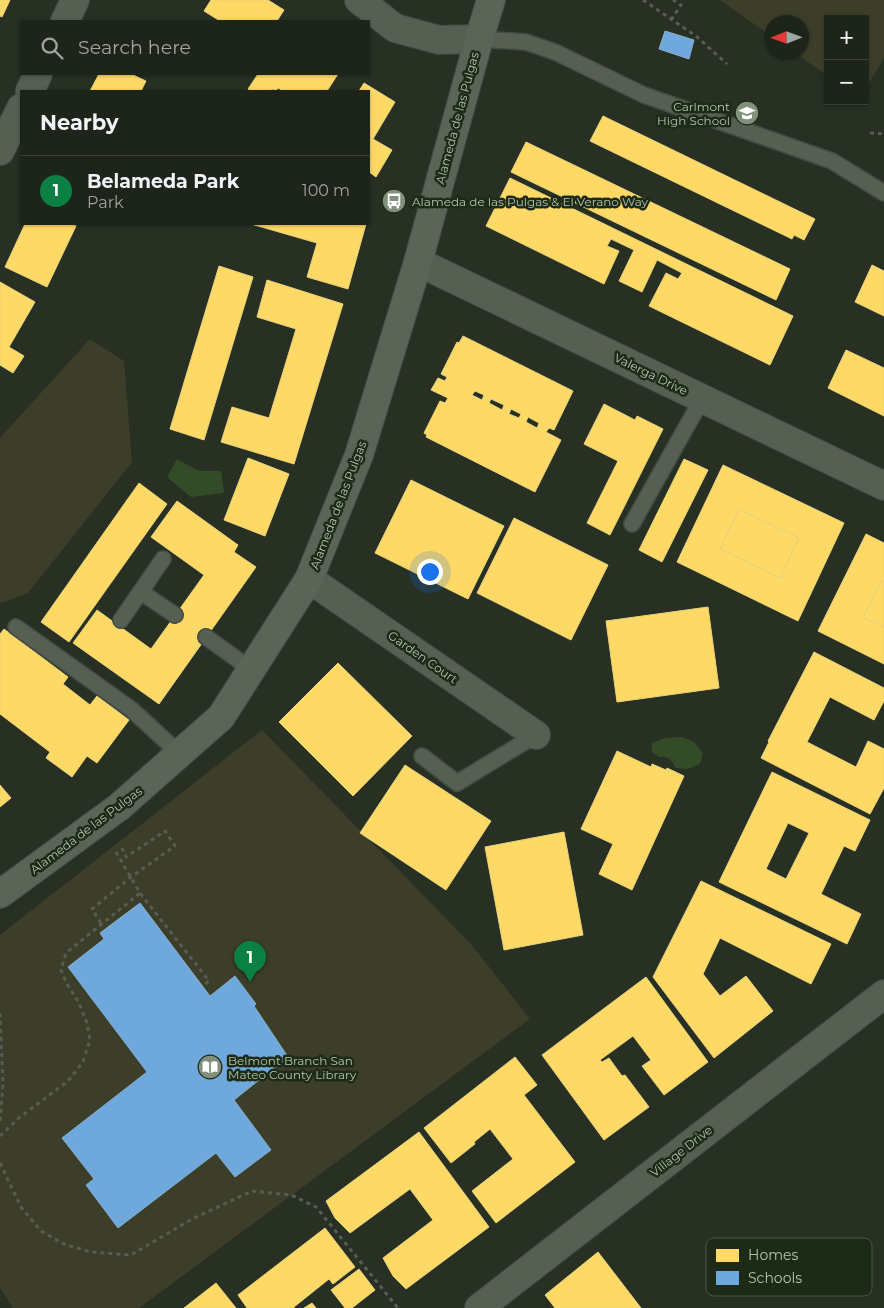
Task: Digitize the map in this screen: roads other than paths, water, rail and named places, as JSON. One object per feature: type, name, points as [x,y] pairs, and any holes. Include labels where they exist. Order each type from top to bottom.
[{"type":"main road","name":"Alameda de las Pulgas","points":[[0,894],[119,807],[221,717],[309,579],[359,454],[418,262],[478,38],[491,0]]},
{"type":"street","points":[[65,20],[75,0]]},
{"type":"street","points":[[359,0],[394,28],[439,40],[478,38]]},
{"type":"street","points":[[30,90],[38,75]]},
{"type":"street","points":[[0,151],[20,110]]},
{"type":"street","name":"Valerga Drive","points":[[418,262],[884,486]]},
{"type":"street","name":"Garden Court","points":[[309,579],[536,735]]},
{"type":"street","name":"Village Drive","points":[[489,1305],[884,994]]},
{"type":"lane","points":[[478,38],[526,42],[555,52],[651,98],[832,161],[884,193]]},
{"type":"lane","points":[[632,524],[702,399]]},
{"type":"lane","points":[[121,620],[163,559]]},
{"type":"lane","points":[[140,592],[175,615]]},
{"type":"lane","points":[[16,628],[131,709],[180,754]]},
{"type":"lane","points":[[206,637],[252,670]]},
{"type":"lane","points":[[422,756],[457,782],[536,735]]},
{"type":"place","name":"Carlmont High School","points":[[747,113]]},
{"type":"place","name":"Alameda de las Pulgas & El Verano Way","points":[[394,201]]},
{"type":"place","name":"Belameda Park","points":[[250,982]]},
{"type":"place","name":"Belmont Branch San Mateo County Library","points":[[210,1067]]}]
